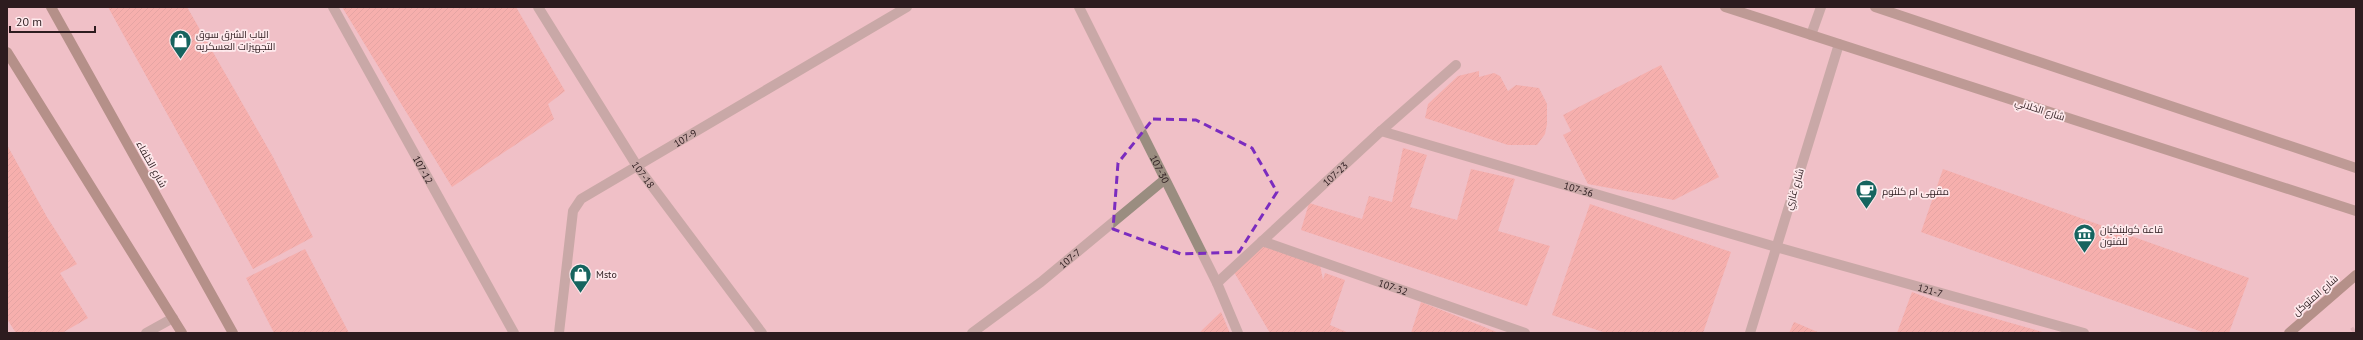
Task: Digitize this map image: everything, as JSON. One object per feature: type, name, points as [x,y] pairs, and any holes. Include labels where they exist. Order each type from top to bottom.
[{"type":"main road","name":"شارع الخلفاء","points":[[51,7],[233,333]]},
{"type":"main road","name":"شارع الخلاني","points":[[1725,7],[2356,211]]},
{"type":"main road","points":[[1875,7],[2356,168]]},
{"type":"main road","points":[[7,52],[182,333]]},
{"type":"main road","name":"شارع المتوكل","points":[[2289,333],[2356,275]]},
{"type":"street","name":"107-12","points":[[333,7],[514,333]]},
{"type":"street","name":"107-18","points":[[538,7],[637,166],[762,333]]},
{"type":"street","name":"107-9","points":[[559,333],[573,211],[581,198],[907,7]]},
{"type":"street","name":"107-30","points":[[1079,7],[1164,180],[1217,283],[1238,333]]},
{"type":"street","points":[[1810,35],[1821,7]]},
{"type":"street","name":"شارع غازي","points":[[1750,333],[1839,44]]},
{"type":"street","name":"107-23","points":[[1217,283],[1381,131],[1456,65]]},
{"type":"street","name":"107-36","points":[[1381,131],[1776,248]]},
{"type":"street","name":"107-7","points":[[972,333],[1041,282],[1164,180]]},
{"type":"street","name":"107-32","points":[[1262,241],[1524,333]]},
{"type":"street","name":"121-7","points":[[1776,248],[2084,333]]},
{"type":"street","points":[[146,333],[173,318]]},
{"type":"highlighted area","points":[[1153,119],[1196,120],[1252,148],[1277,192],[1239,252],[1181,254],[1113,229],[1118,163]]},
{"type":"building","points":[[108,7],[187,7],[273,157],[313,237],[253,269]]},
{"type":"building","points":[[342,7],[516,7],[565,91],[548,104],[554,119],[452,187]]},
{"type":"building","points":[[1661,65],[1719,177],[1674,200],[1588,184],[1563,135],[1571,131],[1563,115]]},
{"type":"building","points":[[1479,71],[1479,77],[1494,73],[1500,76],[1508,91],[1516,85],[1539,88],[1547,104],[1547,124],[1545,134],[1537,145],[1508,145],[1425,118],[1428,104],[1458,76]]},
{"type":"building","points":[[7,145],[47,217],[77,264],[60,273],[88,318],[62,333],[16,333],[7,319]]},
{"type":"building","points":[[1403,148],[1427,155],[1410,207],[1457,220],[1471,169],[1515,179],[1498,231],[1550,246],[1527,306],[1301,230],[1309,203],[1362,219],[1369,196],[1392,202]]},
{"type":"building","name":"قاعة كولبنكيان للفنون","points":[[1943,169],[2249,278],[2229,333],[2205,333],[1921,232]]},
{"type":"building","points":[[1590,204],[1731,252],[1703,333],[1606,333],[1552,315]]},
{"type":"building","points":[[1262,246],[1320,265],[1323,280],[1325,273],[1345,280],[1330,325],[1349,333],[1270,333],[1234,272]]},
{"type":"building","points":[[305,249],[349,333],[274,333],[246,278]]},
{"type":"building","points":[[1912,292],[1944,304],[2046,333],[1897,333]]},
{"type":"building","points":[[1421,302],[1467,320],[1499,333],[1411,333]]},
{"type":"building","points":[[1221,312],[1230,333],[1199,333]]},
{"type":"building","points":[[1794,322],[1820,333],[1789,333]]},
{"type":"place","name":"الباب الشرق سوق التجهيزات العسكريه","points":[[181,60]]},
{"type":"place","name":"مقهى ام كلثوم","points":[[1866,210]]},
{"type":"place","name":"قاعة كولبنكيان للفنون","points":[[2085,254]]},
{"type":"place","name":"Msto","points":[[581,294]]}]
